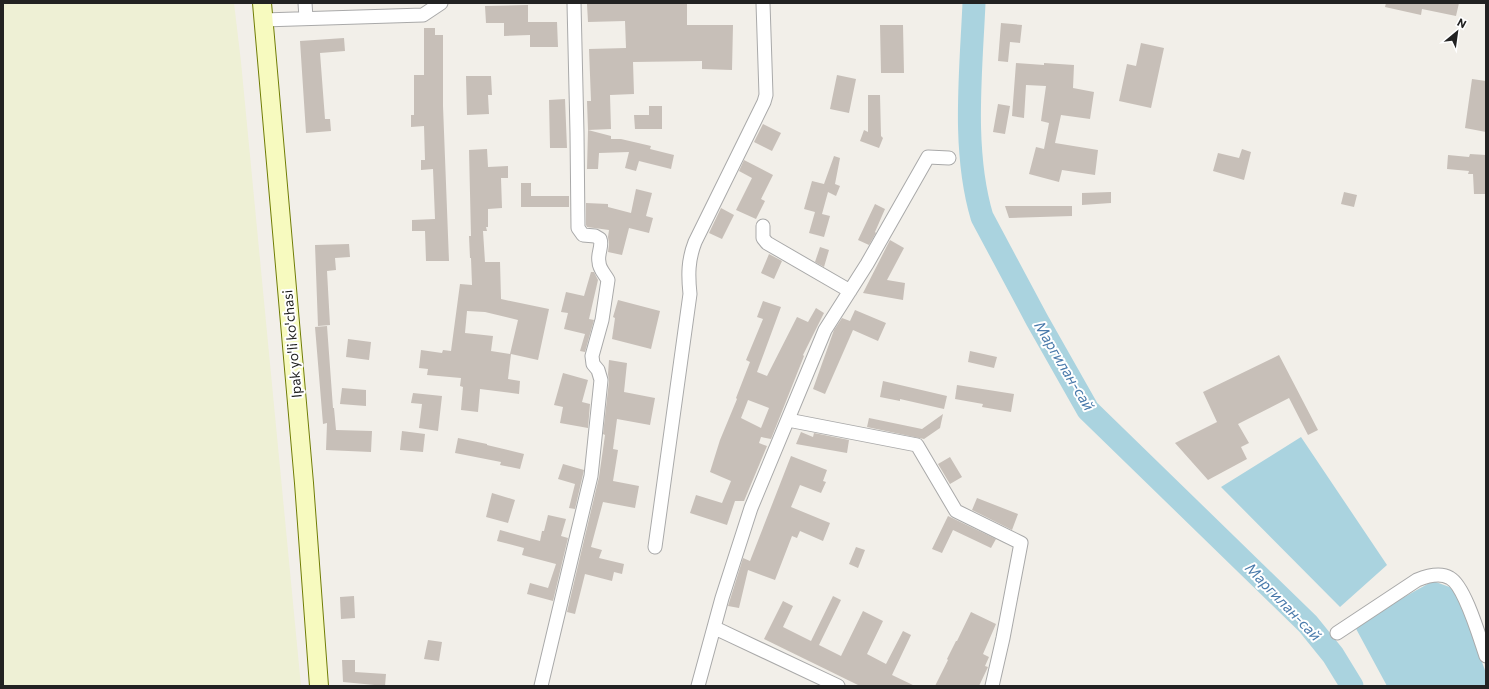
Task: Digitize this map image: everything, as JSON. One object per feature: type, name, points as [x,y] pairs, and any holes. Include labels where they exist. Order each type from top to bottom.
[{"type":"main road","name":"Ipak yo'li ko'chasi","points":[[262,11],[304,483],[319,686]]},
{"type":"street","points":[[305,3],[306,18]]},
{"type":"street","points":[[262,11],[306,18],[423,15],[441,3]]},
{"type":"street","points":[[541,686],[591,476],[601,380],[598,370],[593,364],[592,356],[602,320],[608,280],[600,269],[598,261],[601,242],[600,239],[595,236],[583,235],[578,228],[578,133],[574,3]]},
{"type":"street","points":[[655,547],[690,294],[688,272],[690,254],[764,102],[766,95],[763,3]]},
{"type":"street","points":[[698,686],[722,598],[750,508],[825,330],[867,264],[928,157],[949,158]]},
{"type":"street","points":[[763,226],[763,238],[767,243],[850,291]]},
{"type":"street","points":[[788,420],[917,444],[956,511],[1021,543],[992,686]]},
{"type":"street","points":[[1337,633],[1417,580],[1426,576],[1441,575],[1456,582],[1462,593],[1486,656]]},
{"type":"street","points":[[715,628],[838,686]]},
{"type":"green space","points":[[3,3],[234,3],[241,62],[301,686],[3,686]]},
{"type":"water","points":[[1301,437],[1387,565],[1340,607],[1221,487]]},
{"type":"water","points":[[1433,581],[1455,589],[1486,673],[1486,686],[1387,686],[1354,625]]},
{"type":"building","points":[[687,3],[687,25],[733,25],[732,70],[702,69],[702,61],[633,62],[634,94],[610,95],[611,129],[588,130],[587,101],[591,101],[589,49],[626,48],[625,21],[588,22],[587,4]]},
{"type":"building","points":[[1386,3],[1459,3],[1456,16],[1422,9],[1421,15],[1385,7]]},
{"type":"building","points":[[528,5],[528,22],[557,22],[558,47],[530,47],[530,35],[504,36],[504,23],[486,23],[485,6]]},
{"type":"building","points":[[1001,23],[1022,25],[1020,43],[1010,42],[1008,62],[998,61]]},
{"type":"building","points":[[880,25],[903,25],[904,73],[881,73]]},
{"type":"building","points":[[424,28],[435,28],[435,35],[443,35],[443,106],[449,261],[426,261],[425,231],[412,231],[412,220],[435,219],[433,169],[421,170],[421,160],[425,160],[424,126],[411,127],[411,115],[414,115],[414,75],[424,75]]},
{"type":"building","points":[[344,38],[345,51],[320,53],[325,119],[330,119],[331,131],[306,133],[300,41]]},
{"type":"building","points":[[1141,43],[1164,48],[1151,108],[1119,101],[1127,64],[1136,66]]},
{"type":"building","points":[[1016,63],[1074,65],[1073,88],[1094,92],[1090,119],[1061,115],[1055,143],[1098,150],[1095,175],[1062,170],[1059,182],[1029,174],[1036,147],[1044,149],[1049,123],[1041,121],[1046,86],[1026,85],[1024,118],[1012,116]]},
{"type":"building","points":[[837,75],[856,79],[849,113],[830,109]]},
{"type":"building","points":[[466,76],[491,76],[492,95],[488,95],[489,114],[467,115]]},
{"type":"building","points":[[1472,79],[1486,81],[1486,132],[1465,128]]},
{"type":"building","points":[[868,95],[880,95],[881,136],[883,138],[879,148],[860,141],[864,130],[868,132]]},
{"type":"building","points":[[565,99],[567,148],[550,148],[549,100]]},
{"type":"building","points":[[998,104],[1010,106],[1005,134],[993,132]]},
{"type":"building","points":[[649,106],[662,106],[662,129],[635,129],[634,115],[649,115]]},
{"type":"building","points":[[763,124],[781,133],[772,151],[754,142]]},
{"type":"building","points":[[588,130],[611,136],[611,139],[621,139],[651,146],[650,149],[674,155],[671,169],[639,161],[636,171],[625,168],[629,152],[599,153],[598,169],[587,169]]},
{"type":"building","points":[[487,149],[488,167],[508,166],[508,178],[501,178],[502,208],[488,209],[488,227],[486,227],[487,231],[483,231],[485,262],[500,262],[501,299],[549,309],[538,360],[511,354],[508,379],[520,381],[519,394],[480,389],[478,412],[461,410],[463,387],[460,386],[461,378],[427,375],[428,369],[419,368],[421,350],[442,353],[443,350],[451,351],[460,284],[472,285],[469,236],[471,236],[469,150]],"holes":[[[467,311],[485,312],[518,320],[510,354],[491,351],[493,336],[465,333]]]},
{"type":"building","points":[[1242,149],[1251,152],[1244,180],[1213,171],[1218,153],[1239,158]]},
{"type":"building","points":[[1470,154],[1486,155],[1486,194],[1474,194],[1473,174],[1468,174],[1469,171],[1447,169],[1448,155],[1469,157]]},
{"type":"building","points":[[834,156],[840,158],[835,184],[840,186],[836,196],[828,192],[822,214],[830,216],[824,237],[809,233],[815,212],[804,209],[812,181],[824,184]]},
{"type":"building","points":[[744,160],[773,175],[761,199],[765,201],[756,219],[736,210],[752,178],[739,171]]},
{"type":"building","points":[[521,183],[531,183],[531,196],[569,196],[569,207],[521,207]]},
{"type":"building","points":[[636,189],[652,193],[646,216],[653,218],[649,233],[629,228],[622,255],[608,252],[609,230],[587,227],[586,203],[608,204],[608,207],[631,213]]},
{"type":"building","points":[[1111,192],[1111,203],[1082,205],[1082,193]]},
{"type":"building","points":[[1344,192],[1357,195],[1354,207],[1341,204]]},
{"type":"building","points":[[875,204],[885,209],[875,232],[876,233],[869,245],[858,240]]},
{"type":"building","points":[[1005,206],[1072,206],[1072,216],[1009,218]]},
{"type":"building","points":[[721,208],[734,215],[722,239],[709,233]]},
{"type":"building","points":[[890,240],[904,248],[887,280],[905,283],[903,300],[863,293]]},
{"type":"building","points":[[349,244],[350,257],[335,258],[336,270],[327,271],[330,325],[318,326],[315,245]]},
{"type":"building","points":[[820,247],[829,250],[824,267],[815,262]]},
{"type":"building","points":[[769,254],[782,261],[774,279],[761,273]]},
{"type":"building","points":[[591,272],[594,272],[598,280],[589,319],[594,320],[585,352],[580,351],[585,334],[564,329],[568,313],[561,312],[566,292],[584,296]]},
{"type":"building","points":[[618,300],[660,311],[651,349],[612,339],[615,318],[613,317]]},
{"type":"building","points":[[763,301],[781,307],[757,372],[767,376],[797,317],[808,322],[816,308],[824,313],[803,355],[804,356],[771,439],[761,437],[759,443],[767,446],[744,501],[735,501],[727,525],[690,513],[696,495],[722,503],[731,481],[710,472],[720,440],[750,362],[746,360],[763,319],[757,317]],"holes":[[[748,400],[769,408],[761,428],[741,418]]]},
{"type":"building","points":[[855,310],[886,323],[878,341],[853,330],[825,394],[813,389],[834,330],[842,318],[850,321]]},
{"type":"building","points":[[327,326],[336,430],[372,431],[371,452],[326,450],[327,423],[323,424],[315,327]]},
{"type":"building","points":[[348,339],[371,342],[369,360],[346,357]]},
{"type":"building","points":[[970,351],[997,357],[994,368],[968,362]]},
{"type":"building","points":[[1279,355],[1318,430],[1308,435],[1289,398],[1238,424],[1249,443],[1241,447],[1247,459],[1208,480],[1175,443],[1217,422],[1203,392]]},
{"type":"building","points":[[609,360],[627,363],[624,392],[655,398],[650,425],[617,419],[613,449],[618,450],[613,481],[639,486],[635,508],[603,502],[591,547],[602,550],[599,558],[624,564],[622,574],[614,572],[612,581],[585,574],[575,614],[567,612],[599,477],[605,435],[603,434],[609,381]]},
{"type":"building","points":[[563,373],[588,380],[582,402],[590,404],[588,428],[560,423],[563,407],[554,405]]},
{"type":"building","points":[[883,381],[947,396],[944,409],[900,399],[900,401],[880,397]]},
{"type":"building","points":[[957,385],[1014,394],[1011,412],[982,407],[983,404],[955,399]]},
{"type":"building","points":[[342,388],[366,390],[366,406],[340,404]]},
{"type":"building","points":[[413,393],[442,396],[438,431],[419,428],[422,404],[411,403]]},
{"type":"building","points":[[943,414],[940,428],[924,439],[867,427],[869,418],[922,429]]},
{"type":"building","points":[[402,431],[425,434],[423,452],[400,450]]},
{"type":"building","points":[[801,432],[813,437],[814,433],[849,440],[847,453],[796,444]]},
{"type":"building","points":[[458,438],[524,454],[520,469],[500,465],[501,462],[455,453]]},
{"type":"building","points":[[791,456],[827,470],[823,481],[826,482],[821,493],[800,485],[791,507],[830,523],[823,541],[800,531],[797,538],[792,536],[775,580],[748,570],[739,608],[728,606],[743,558],[750,561]]},
{"type":"building","points":[[950,457],[962,477],[950,484],[938,464]]},
{"type":"building","points":[[563,464],[584,470],[575,509],[569,508],[575,484],[558,479]]},
{"type":"building","points":[[492,493],[515,500],[508,523],[486,517]]},
{"type":"building","points":[[977,498],[1018,514],[1012,530],[972,510]]},
{"type":"building","points":[[548,515],[566,519],[561,536],[568,538],[553,601],[527,594],[530,583],[548,588],[556,564],[522,555],[524,548],[497,541],[500,530],[540,541]]},
{"type":"building","points":[[948,516],[996,539],[991,548],[953,530],[942,553],[932,549]]},
{"type":"building","points":[[856,547],[865,550],[858,568],[849,564]]},
{"type":"building","points":[[354,596],[355,618],[341,619],[340,597]]},
{"type":"building","points":[[833,596],[841,600],[819,645],[841,656],[863,611],[883,621],[867,654],[886,664],[903,631],[911,635],[892,675],[915,686],[860,686],[764,639],[783,601],[793,606],[783,627],[811,641]]},
{"type":"building","points":[[971,612],[996,624],[983,654],[989,657],[985,666],[988,667],[979,686],[935,686],[948,660],[947,659]]},
{"type":"building","points":[[428,640],[442,642],[439,661],[424,659]]},
{"type":"building","points":[[342,660],[355,660],[355,672],[386,674],[385,686],[343,682]]},
{"type":"waterway","name":"Маргилан-сай","points":[[974,3],[969,111],[972,165],[976,191],[982,217],[1037,320],[1088,410],[1308,624],[1333,655],[1352,686]]}]
